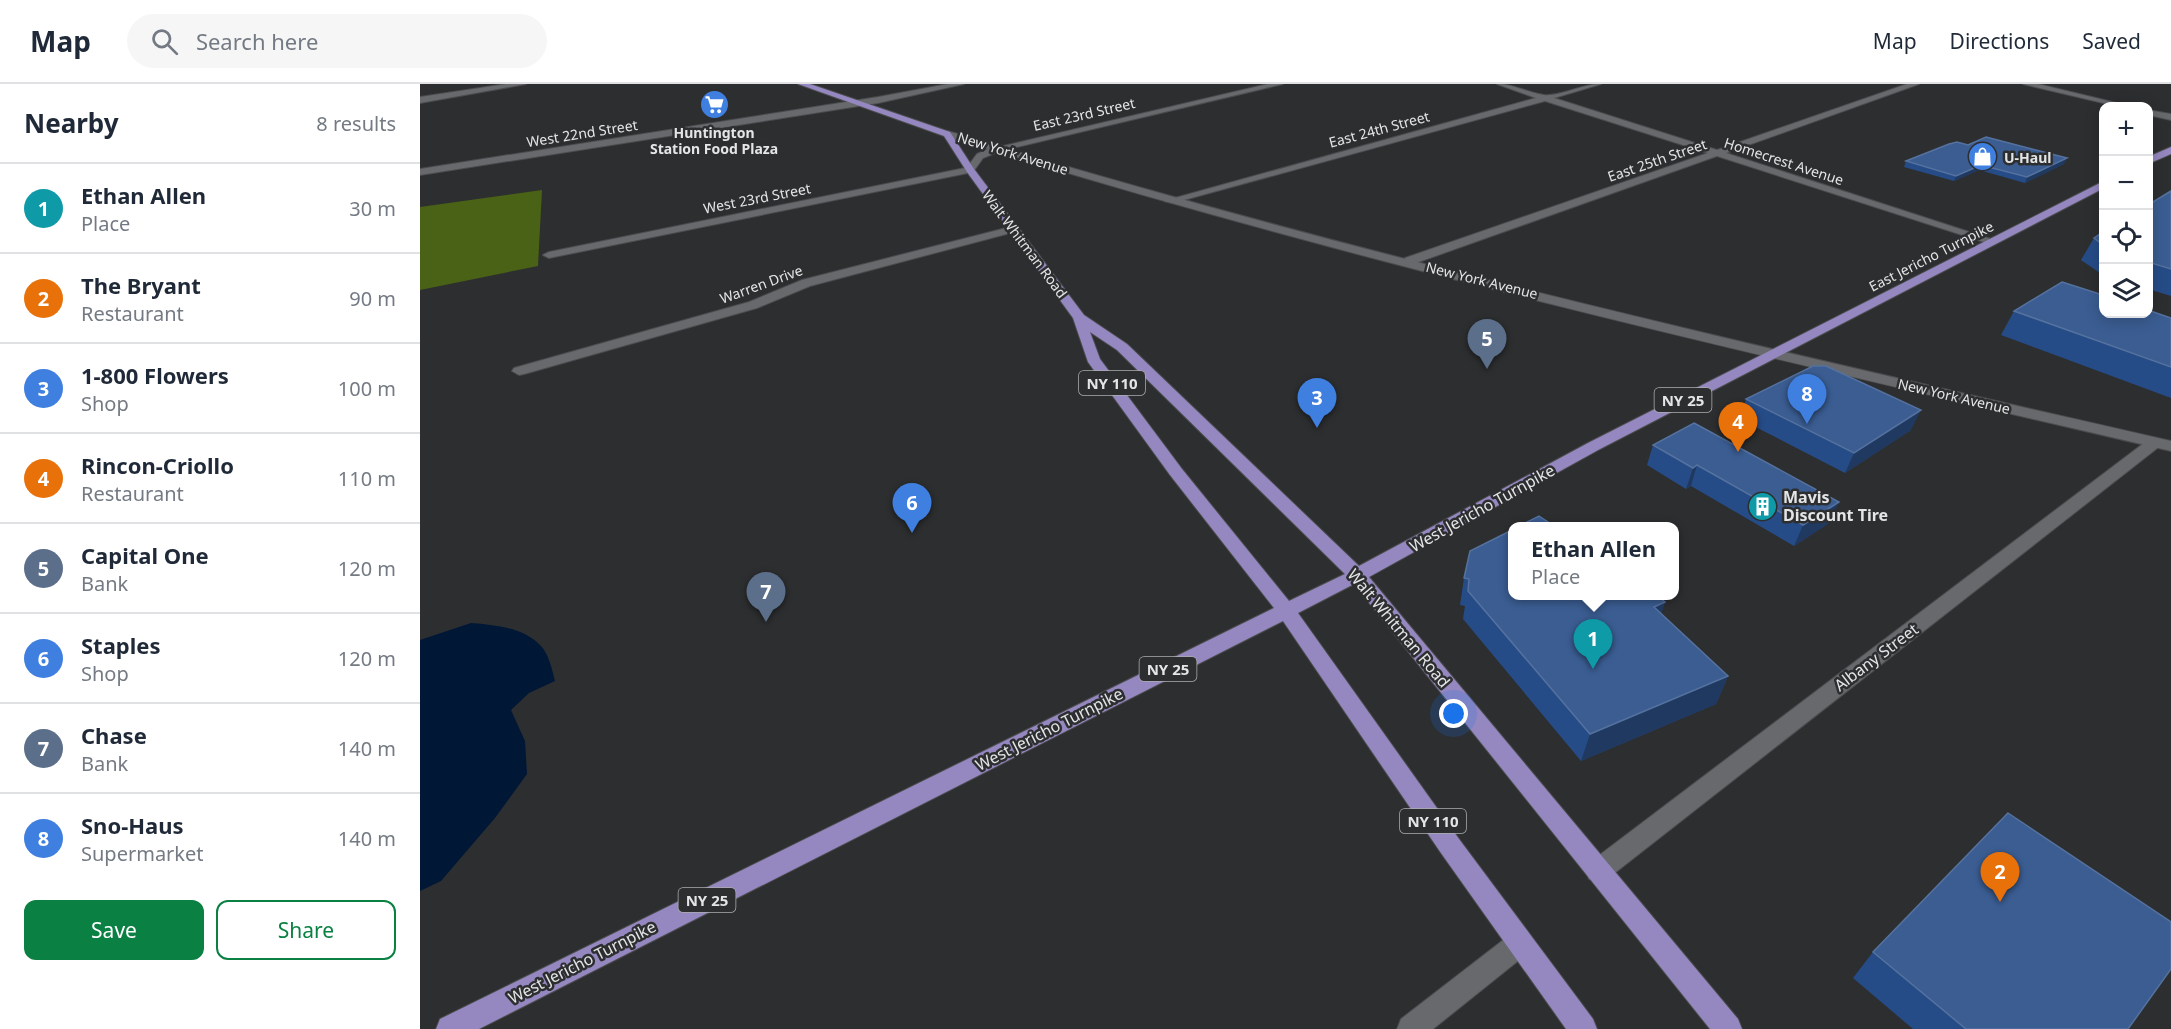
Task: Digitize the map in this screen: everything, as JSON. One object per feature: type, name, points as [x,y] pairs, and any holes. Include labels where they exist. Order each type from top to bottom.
[{"type":"main road","name":"New York Avenue","points":[[802,84],[947,134]]},
{"type":"main road","name":"Walt Whitman Road","points":[[878,111],[909,124],[942,146],[970,170]]},
{"type":"main road","name":"Walt Whitman Road","points":[[947,134],[970,170],[1079,318],[1093,359],[1176,472],[1286,611],[1450,846],[1583,1029]]},
{"type":"main road","points":[[2153,159],[2171,150]]},
{"type":"main road","name":"East Jericho Turnpike","points":[[1772,354],[2099,186]]},
{"type":"main road","name":"Walt Whitman Road","points":[[1079,318],[1122,347],[1357,575],[1728,1029]]},
{"type":"main road","name":"West Jericho Turnpike","points":[[450,1029],[1397,555],[1594,446],[1772,354]]},
{"type":"street","points":[[420,100],[522,84]]},
{"type":"street","name":"West 22nd Street","points":[[420,172],[855,103],[960,84]]},
{"type":"street","name":"East 23rd Street","points":[[1000,148],[1279,84]]},
{"type":"street","name":"Homecrest Avenue","points":[[1501,84],[1990,242]]},
{"type":"street","name":"East 24th Street","points":[[1169,201],[1597,84]]},
{"type":"street","name":"East 25th Street","points":[[1409,261],[1915,84]]},
{"type":"street","points":[[2027,84],[2107,102]]},
{"type":"street","points":[[2153,113],[2171,117]]},
{"type":"street","name":"New York Avenue","points":[[947,134],[1000,148],[1169,201],[1772,354],[2162,445]]},
{"type":"street","points":[[970,170],[980,156],[1000,148]]},
{"type":"street","name":"West 23rd Street","points":[[549,255],[970,170]]},
{"type":"street","name":"Warren Drive","points":[[519,371],[753,305],[806,283],[1014,229]]},
{"type":"street","name":"Albany Street","points":[[1598,871],[2162,445]]},
{"type":"street","points":[[1411,1029],[1520,943]]},
{"type":"green space","points":[[542,190],[538,266],[420,290],[420,207]]},
{"type":"water","points":[[471,623],[508,628],[534,640],[546,654],[555,681],[529,693],[511,710],[525,741],[527,774],[495,818],[441,881],[420,891],[420,640]]},
{"type":"building","name":"U-Haul","points":[[1986,137],[2067,158],[2027,177],[1981,165],[1956,176],[1906,161],[1949,144],[1957,142],[1968,145]]},
{"type":"building","points":[[2171,191],[2171,269],[2153,264],[2153,202]]},
{"type":"building","points":[[2062,282],[2099,294],[2099,318],[2153,318],[2153,312],[2171,318],[2171,367],[2014,311]]},
{"type":"building","points":[[1813,366],[1826,366],[1921,410],[1854,453],[1746,399]]},
{"type":"building","points":[[1694,423],[1839,502],[1803,525],[1697,465],[1693,468],[1653,445]]},
{"type":"building","points":[[1539,516],[1548,522],[1527,522]]},
{"type":"building","points":[[1508,532],[1508,600],[1663,600],[1665,602],[1654,607],[1728,676],[1590,734],[1468,591],[1469,579],[1464,578],[1470,551]]},
{"type":"building","points":[[2008,813],[2171,922],[2171,969],[2128,1029],[1966,1029],[1873,952]]},
{"type":"place","name":"Huntington Station Food Plaza","points":[[714,105]]},
{"type":"place","name":"U-Haul","points":[[1983,157]]},
{"type":"place","name":"Capital One","points":[[1487,369]]},
{"type":"place","name":"Sno-Haus","points":[[1807,424]]},
{"type":"place","name":"1-800 Flowers","points":[[1317,428]]},
{"type":"place","name":"Rincon-Criollo","points":[[1738,452]]},
{"type":"place","name":"Mavis Discount Tire","points":[[1762,506]]},
{"type":"place","name":"Staples","points":[[912,533]]},
{"type":"place","name":"Chase","points":[[766,622]]},
{"type":"place","name":"Ethan Allen","points":[[1593,669]]},
{"type":"place","name":"The Bryant","points":[[2000,902]]}]
